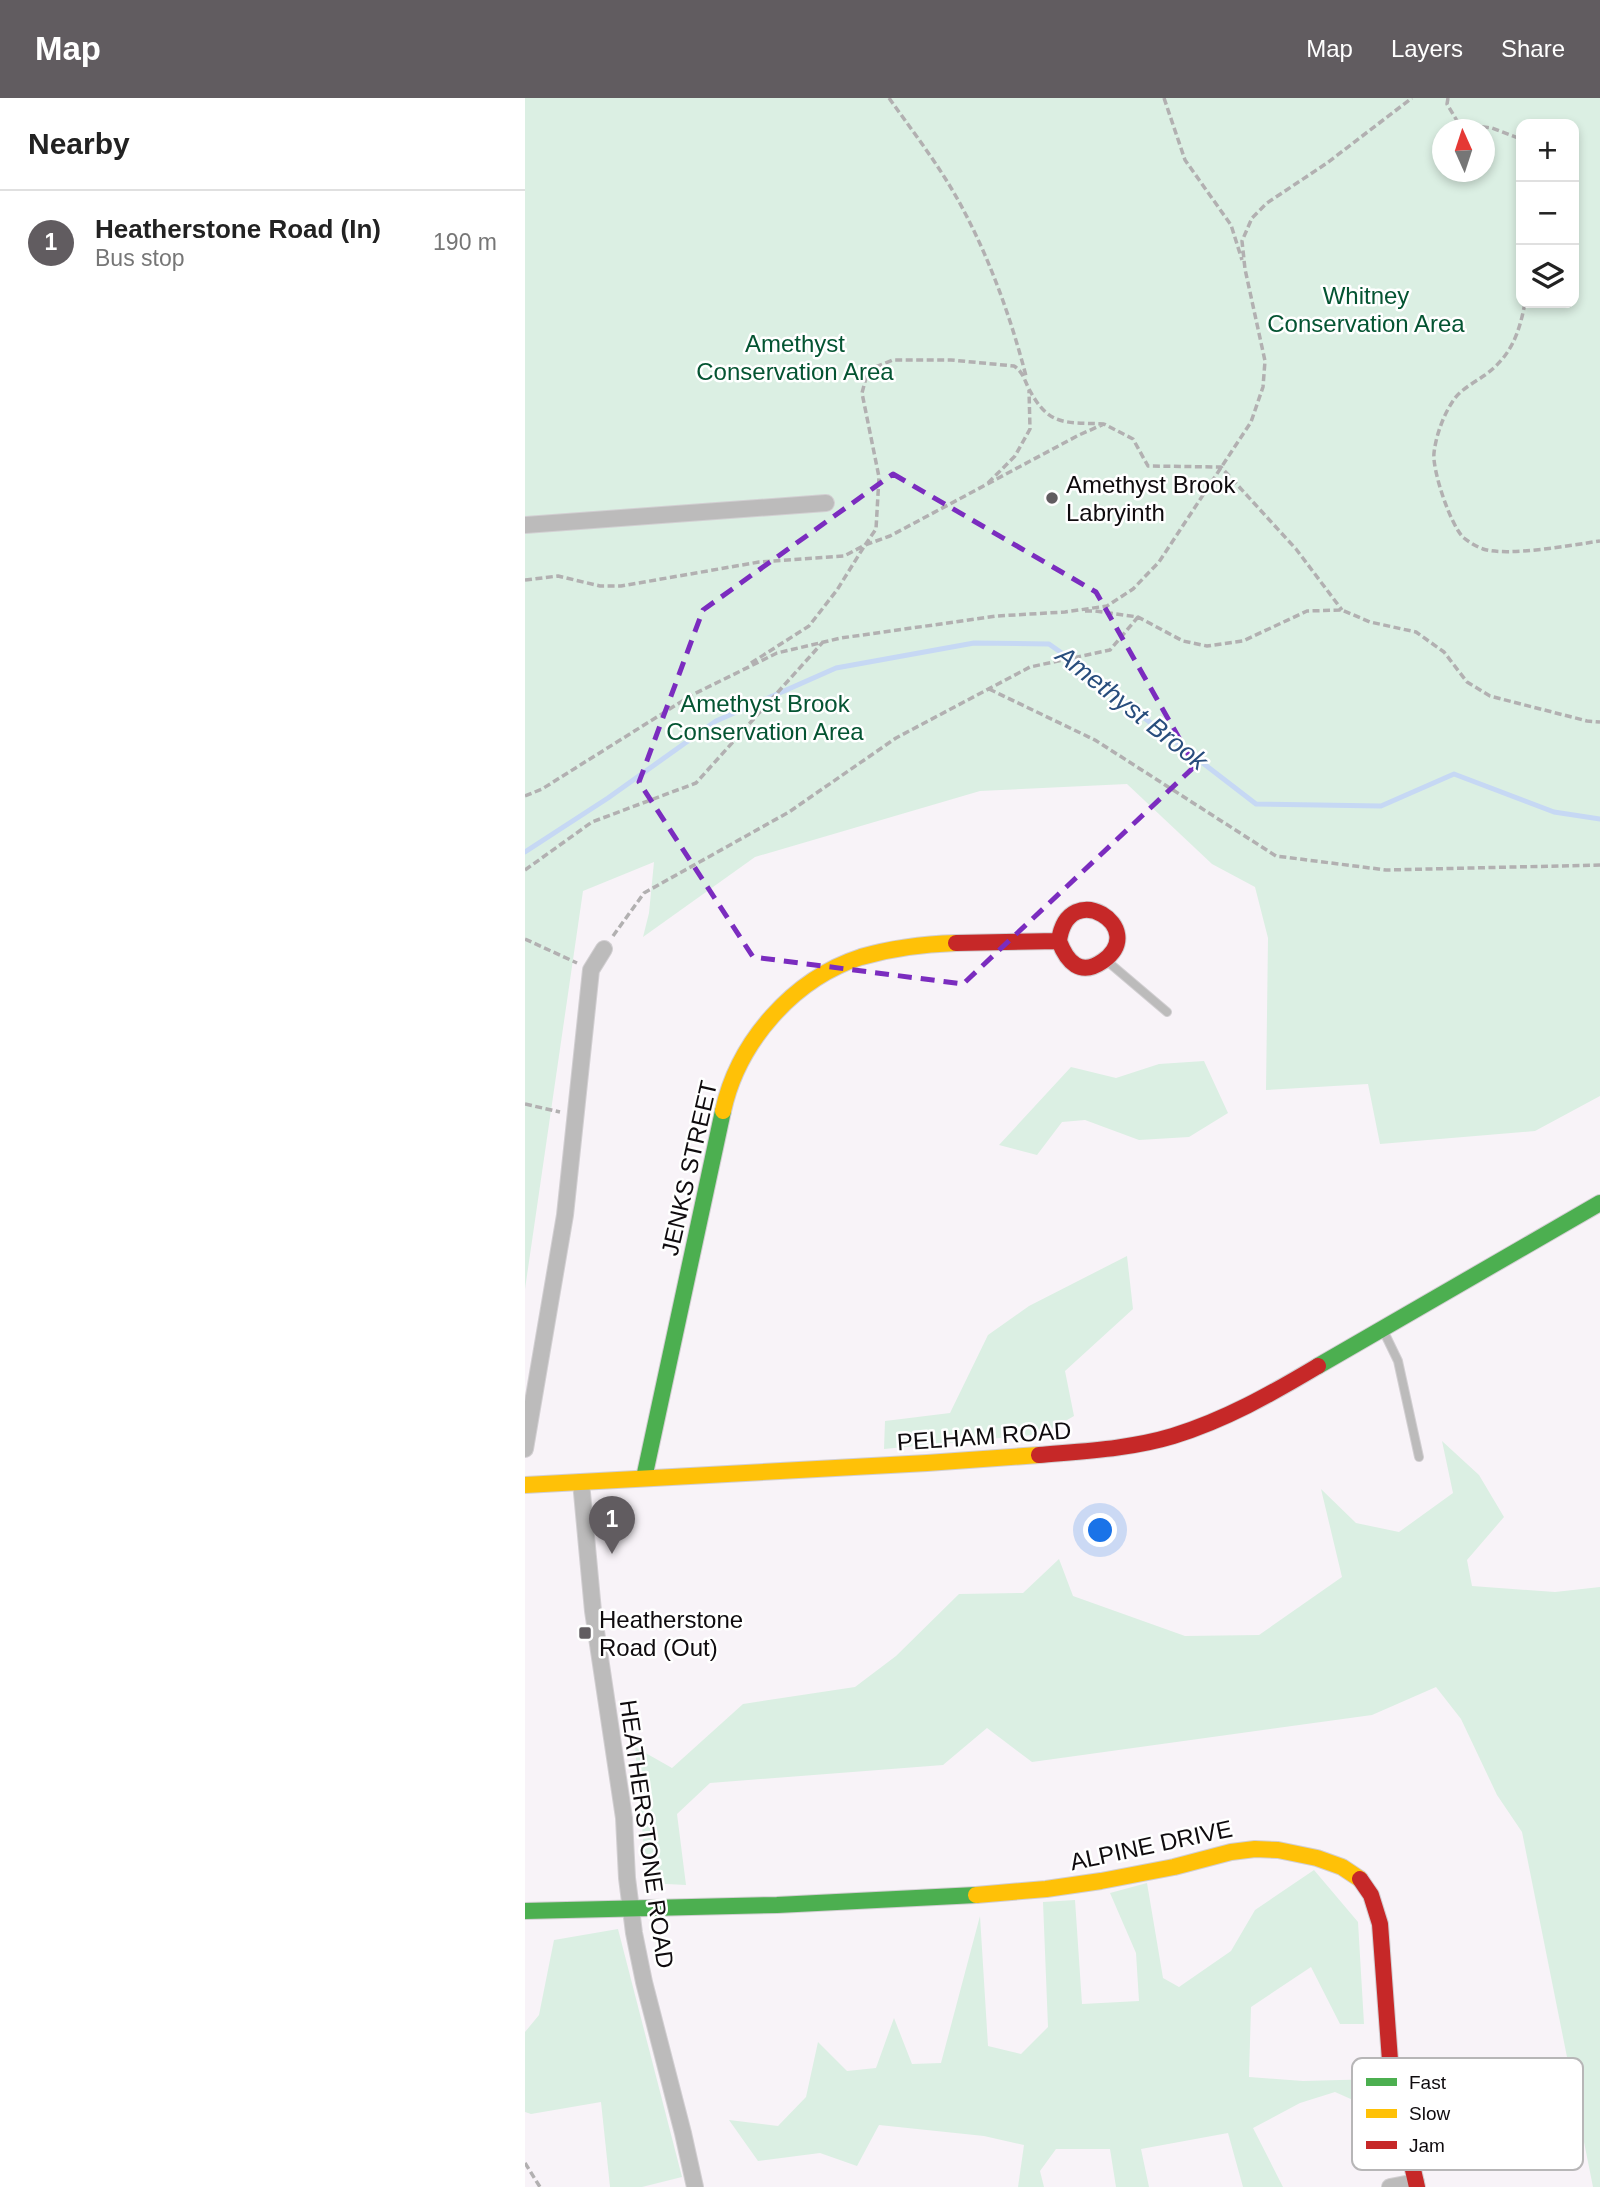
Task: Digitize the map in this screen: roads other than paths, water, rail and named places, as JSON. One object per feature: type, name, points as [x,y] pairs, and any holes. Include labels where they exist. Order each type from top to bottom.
[{"type":"street","points":[[525,525],[826,503]]},
{"type":"street","points":[[1081,911],[1097,911],[1109,920],[1116,934],[1116,946],[1107,961],[1097,966],[1080,967],[1065,957],[1059,941],[1061,926],[1067,918],[1081,911]]},
{"type":"street","name":"JENKS STREET","points":[[643,1478],[725,1102],[736,1069],[758,1032],[783,1003],[807,983],[835,967],[869,954],[932,945],[1059,941]]},
{"type":"street","points":[[525,1449],[565,1215],[591,970],[604,949]]},
{"type":"street","name":"PELHAM ROAD","points":[[525,1485],[950,1462],[1137,1445],[1231,1415],[1293,1382],[1600,1203]]},
{"type":"street","name":"HEATHERSTONE ROAD","points":[[581,1482],[593,1611],[624,1818],[630,1908],[644,1982],[695,2187]]},
{"type":"street","name":"ALPINE DRIVE","points":[[525,1911],[786,1906],[1029,1891],[1145,1872],[1246,1849],[1280,1851],[1344,1869],[1366,1886],[1380,1924],[1390,2058]]},
{"type":"street","points":[[1390,2187],[1417,2185]]},
{"type":"lane","points":[[1107,961],[1167,1012]]},
{"type":"lane","points":[[1383,1330],[1398,1361],[1419,1457]]},
{"type":"waterway","name":"Amethyst Brook","points":[[525,852],[608,798],[716,721],[836,668],[974,643],[1049,644],[1097,678],[1256,804],[1381,806],[1454,774],[1554,812],[1600,819]]},
{"type":"place","name":"Amethyst Brook Labryinth","points":[[1052,498]]},
{"type":"place","name":"Heatherstone Road (In)","points":[[612,1554]]},
{"type":"place","name":"Heatherstone Road (Out)","points":[[585,1633]]},
{"type":"park label","name":"Whitney Conservation Area","points":[[1366,309]]},
{"type":"park label","name":"Amethyst Conservation Area","points":[[795,357]]},
{"type":"park label","name":"Amethyst Brook Conservation Area","points":[[765,717]]}]
